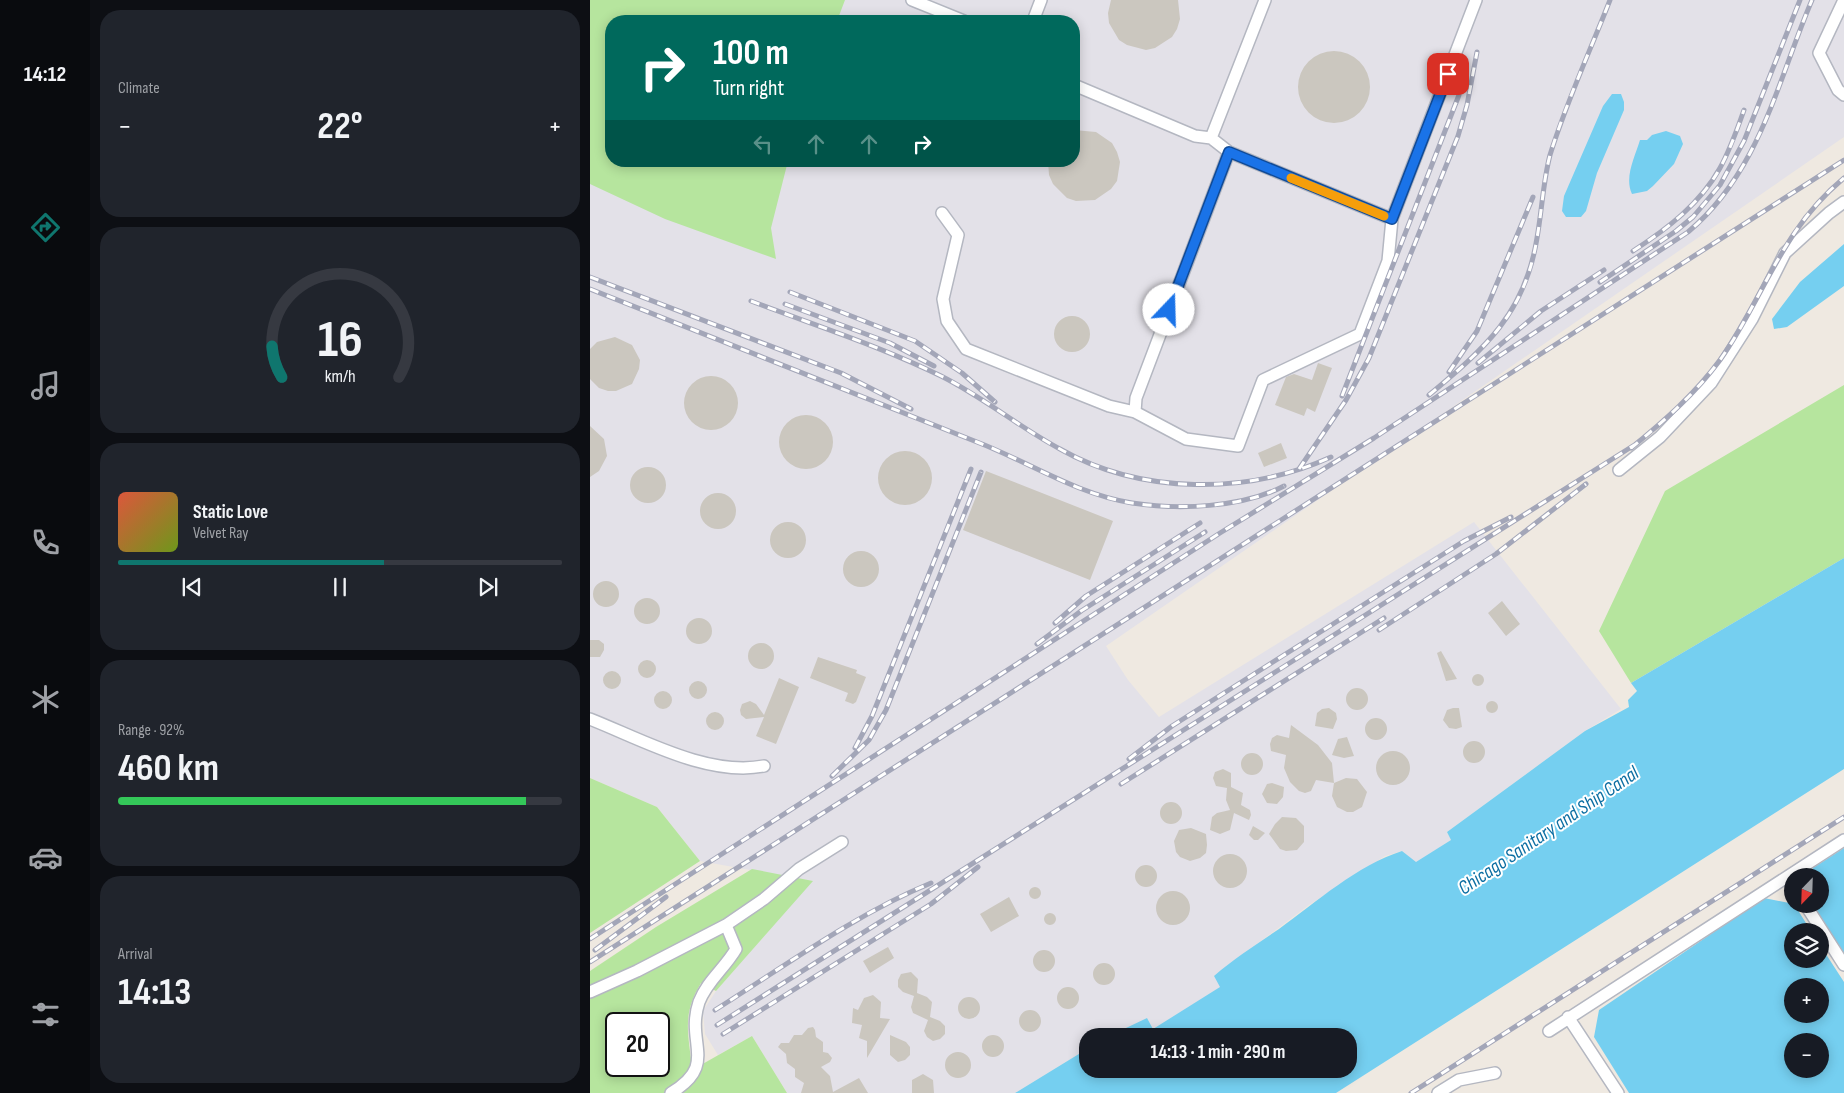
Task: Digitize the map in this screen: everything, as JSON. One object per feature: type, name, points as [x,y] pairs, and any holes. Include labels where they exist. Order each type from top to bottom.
[{"type":"lane","points":[[912,0],[949,15]]},
{"type":"lane","points":[[1035,15],[1041,0]]},
{"type":"lane","points":[[1211,138],[1265,0]]},
{"type":"lane","points":[[942,213],[958,235],[943,299],[947,321],[966,349],[1109,406],[1135,412],[1186,439],[1238,446],[1263,380],[1360,334],[1388,261],[1392,219],[1476,0]]},
{"type":"lane","points":[[1844,0],[1819,53],[1838,90],[1844,95]]},
{"type":"lane","points":[[1080,88],[1195,136],[1211,138],[1229,152],[1392,219]]},
{"type":"lane","points":[[1135,412],[1136,398],[1229,152]]},
{"type":"lane","points":[[1619,470],[1660,437],[1710,383],[1752,319],[1785,253],[1844,202]]},
{"type":"lane","points":[[590,719],[678,754],[711,764],[732,769],[764,766]]},
{"type":"lane","points":[[1806,868],[1844,840]]},
{"type":"lane","points":[[590,992],[637,971],[726,925],[764,898],[799,869],[842,842]]},
{"type":"lane","points":[[1549,1031],[1568,1017],[1784,884]]},
{"type":"lane","points":[[1811,913],[1844,965]]},
{"type":"lane","points":[[671,1093],[694,1075],[699,1060],[694,1031],[699,1002],[714,976],[736,950],[726,925]]},
{"type":"lane","points":[[1568,1017],[1618,1093]]},
{"type":"lane","points":[[1438,1093],[1459,1080],[1495,1072]]},
{"type":"shaded area","points":[[590,0],[1844,0],[1844,137],[1106,646],[1128,680],[1159,717],[1474,522],[1621,709],[1585,731],[1447,832],[1451,840],[1416,863],[1402,851],[1385,856],[1309,905],[1214,976],[1221,987],[1155,1028],[1152,1028],[1147,1018],[1126,1028],[1079,1028],[1079,1054],[1015,1093],[787,1093],[752,1036],[718,1055],[705,1034],[703,1011],[716,991],[812,881],[700,861],[657,807],[590,778]]},
{"type":"green space","points":[[590,0],[845,0],[839,15],[605,15],[605,167],[786,167],[771,228],[776,259],[665,219],[590,184]]},
{"type":"green space","points":[[1844,385],[1844,558],[1631,683],[1599,631],[1665,491]]},
{"type":"green space","points":[[590,778],[657,807],[700,861],[590,933]]},
{"type":"green space","points":[[752,869],[813,881],[716,991],[701,983],[691,1005],[689,1016],[688,1035],[692,1070],[752,1036],[787,1093],[590,1093],[590,971],[656,927]]},
{"type":"water","points":[[1612,94],[1621,94],[1624,110],[1597,173],[1586,211],[1581,217],[1566,217],[1562,211],[1564,196],[1603,106]]},
{"type":"water","points":[[1666,131],[1680,136],[1683,144],[1674,164],[1647,191],[1632,194],[1629,181],[1630,174],[1640,140],[1647,140],[1652,135]]},
{"type":"water","points":[[1844,244],[1844,286],[1787,327],[1774,329],[1772,319],[1800,282]]},
{"type":"water","name":"Chicago Sanitary and Ship Canal","points":[[1844,558],[1844,769],[1336,1093],[1015,1093],[1079,1054],[1079,1078],[1357,1078],[1357,1028],[1155,1028],[1220,987],[1214,976],[1222,969],[1338,885],[1369,865],[1402,851],[1416,862],[1451,840],[1447,832],[1585,731],[1629,707],[1628,700],[1637,691],[1631,683]]},
{"type":"water","points":[[1844,848],[1844,956],[1829,932],[1829,923],[1823,923],[1817,913],[1829,913],[1829,868],[1813,868]]},
{"type":"water","points":[[1764,898],[1784,902],[1784,913],[1800,913],[1806,923],[1784,923],[1784,968],[1829,968],[1829,959],[1844,982],[1844,1093],[1629,1093],[1594,1037],[1599,1010]]},
{"type":"water","points":[[1147,1018],[1152,1028],[1126,1028]]},
{"type":"building","points":[[1111,0],[1178,0],[1180,19],[1177,29],[1172,37],[1155,48],[1146,50],[1127,45],[1119,40],[1109,23],[1108,13]]},
{"type":"building","points":[[1334,51],[1354,57],[1364,67],[1370,87],[1364,107],[1354,117],[1334,123],[1314,117],[1304,107],[1298,87],[1304,67],[1314,57]]},
{"type":"building","points":[[1080,131],[1096,132],[1112,143],[1120,162],[1117,181],[1111,189],[1095,200],[1076,201],[1067,198],[1053,184],[1049,175],[1048,167],[1080,167]]},
{"type":"building","points":[[1072,316],[1085,321],[1090,334],[1085,347],[1072,352],[1059,347],[1054,334],[1059,321]]},
{"type":"building","points":[[615,337],[632,345],[640,360],[639,369],[632,384],[616,391],[608,391],[599,388],[590,379],[590,349],[597,342]]},
{"type":"building","points":[[1318,363],[1332,368],[1315,412],[1307,408],[1304,416],[1275,405],[1286,377],[1294,374],[1312,380]]},
{"type":"building","points":[[711,376],[721,378],[730,384],[736,393],[738,403],[736,413],[730,422],[721,428],[711,430],[701,428],[692,422],[686,413],[684,403],[686,393],[692,384],[701,378]]},
{"type":"building","points":[[806,415],[816,417],[825,423],[831,432],[833,442],[831,452],[825,461],[816,467],[806,469],[796,467],[787,461],[781,452],[779,442],[781,432],[787,423],[796,417]]},
{"type":"building","points":[[590,426],[604,439],[607,456],[599,471],[590,477]]},
{"type":"building","points":[[1281,443],[1287,458],[1264,467],[1258,453]]},
{"type":"building","points":[[905,451],[915,453],[924,459],[930,468],[932,478],[930,488],[924,497],[915,503],[905,505],[895,503],[886,497],[880,488],[878,478],[880,468],[886,459],[895,453]]},
{"type":"building","points":[[648,467],[661,472],[666,485],[661,498],[648,503],[635,498],[630,485],[635,472]]},
{"type":"building","points":[[986,471],[1113,521],[1090,580],[963,530]]},
{"type":"building","points":[[718,493],[731,498],[736,511],[731,524],[718,529],[705,524],[700,511],[705,498]]},
{"type":"building","points":[[788,522],[801,527],[806,540],[801,553],[788,558],[775,553],[770,540],[775,527]]},
{"type":"building","points":[[861,551],[874,556],[879,569],[874,582],[861,587],[848,582],[843,569],[848,556]]},
{"type":"building","points":[[606,581],[615,585],[619,594],[615,603],[606,607],[597,603],[593,594],[597,585]]},
{"type":"building","points":[[647,598],[656,602],[660,611],[656,620],[647,624],[638,620],[634,611],[638,602]]},
{"type":"building","points":[[1502,601],[1520,624],[1506,636],[1488,613]]},
{"type":"building","points":[[699,618],[708,622],[712,631],[708,640],[699,644],[690,640],[686,631],[690,622]]},
{"type":"building","points":[[590,640],[599,640],[604,644],[604,650],[600,657],[590,657]]},
{"type":"building","points":[[761,643],[770,647],[774,656],[770,665],[761,669],[752,665],[748,656],[752,647]]},
{"type":"building","points":[[1441,651],[1457,679],[1446,681],[1437,653]]},
{"type":"building","points":[[818,657],[857,670],[856,673],[866,677],[856,702],[853,704],[845,701],[848,693],[810,678]]},
{"type":"building","points":[[643,660],[651,660],[656,665],[654,676],[643,678],[638,673],[638,665]]},
{"type":"building","points":[[608,671],[616,671],[621,676],[619,687],[608,689],[603,684],[603,676]]},
{"type":"building","points":[[1476,674],[1480,674],[1484,680],[1480,686],[1476,686],[1472,682],[1472,678]]},
{"type":"building","points":[[779,678],[799,687],[776,744],[756,736],[764,717],[746,719],[741,715],[740,710],[742,704],[750,701],[756,704],[764,715]]},
{"type":"building","points":[[694,681],[702,681],[707,686],[705,697],[694,699],[689,694],[689,686]]},
{"type":"building","points":[[1357,688],[1365,691],[1368,699],[1365,707],[1357,710],[1349,707],[1346,699],[1349,691]]},
{"type":"building","points":[[659,691],[667,691],[672,696],[670,707],[659,709],[654,704],[654,696]]},
{"type":"building","points":[[1490,701],[1494,701],[1498,707],[1494,713],[1490,713],[1486,709],[1486,705]]},
{"type":"building","points":[[1329,708],[1336,713],[1337,719],[1333,729],[1315,726],[1317,713],[1322,709]]},
{"type":"building","points":[[1459,708],[1462,727],[1456,729],[1449,728],[1443,720],[1447,710]]},
{"type":"building","points":[[711,712],[719,712],[724,717],[722,728],[711,730],[706,725],[706,717]]},
{"type":"building","points":[[1376,718],[1384,721],[1387,729],[1384,737],[1376,740],[1368,737],[1365,729],[1368,721]]},
{"type":"building","points":[[1291,725],[1318,745],[1332,763],[1334,783],[1316,780],[1311,791],[1305,793],[1299,791],[1290,782],[1284,768],[1286,755],[1271,751],[1270,744],[1272,738],[1277,735],[1289,738]]},
{"type":"building","points":[[1347,737],[1354,756],[1344,758],[1332,755],[1338,739]]},
{"type":"building","points":[[1474,741],[1482,744],[1485,752],[1482,760],[1474,763],[1466,760],[1463,752],[1466,744]]},
{"type":"building","points":[[1393,751],[1400,752],[1405,756],[1409,761],[1409,775],[1405,780],[1400,784],[1393,785],[1386,784],[1381,780],[1377,775],[1376,768],[1377,761],[1381,756],[1386,752]]},
{"type":"building","points":[[1252,753],[1260,756],[1263,764],[1260,772],[1252,775],[1244,772],[1241,764],[1244,756]]},
{"type":"building","points":[[1223,769],[1231,773],[1231,787],[1243,793],[1241,805],[1250,810],[1251,815],[1249,820],[1234,813],[1230,830],[1220,834],[1210,830],[1212,817],[1217,813],[1230,810],[1226,800],[1227,788],[1216,786],[1213,778],[1215,772]]},
{"type":"building","points":[[1346,778],[1357,779],[1367,792],[1362,807],[1353,812],[1347,812],[1337,807],[1332,796],[1334,783]]},
{"type":"building","points":[[1272,783],[1284,787],[1283,797],[1277,804],[1267,803],[1262,794],[1267,784]]},
{"type":"building","points":[[1171,802],[1179,805],[1182,813],[1179,821],[1171,824],[1163,821],[1160,813],[1163,805]]},
{"type":"building","points":[[1282,817],[1296,818],[1304,826],[1304,842],[1297,850],[1286,851],[1280,849],[1269,834]]},
{"type":"building","points":[[1253,826],[1265,833],[1258,840],[1254,840],[1249,835]]},
{"type":"building","points":[[1191,828],[1206,834],[1207,845],[1206,853],[1200,858],[1190,861],[1180,857],[1176,852],[1174,841],[1179,830]]},
{"type":"building","points":[[1230,854],[1237,855],[1242,859],[1246,864],[1246,878],[1242,883],[1237,887],[1230,888],[1223,887],[1218,883],[1214,878],[1213,871],[1214,864],[1218,859],[1223,855]]},
{"type":"building","points":[[1146,865],[1154,868],[1157,876],[1154,884],[1146,887],[1138,884],[1135,876],[1138,868]]},
{"type":"building","points":[[1033,887],[1037,887],[1041,893],[1037,899],[1033,899],[1029,895],[1029,891]]},
{"type":"building","points":[[1173,891],[1180,892],[1185,896],[1189,901],[1189,915],[1185,920],[1180,924],[1173,925],[1166,924],[1161,920],[1157,915],[1156,908],[1157,901],[1161,896],[1166,892]]},
{"type":"building","points":[[1009,897],[1019,916],[991,932],[980,914]]},
{"type":"building","points":[[1048,913],[1052,913],[1056,919],[1052,925],[1048,925],[1044,921],[1044,917]]},
{"type":"building","points":[[888,947],[894,958],[870,973],[863,961]]},
{"type":"building","points":[[1044,950],[1052,953],[1055,961],[1052,969],[1044,972],[1036,969],[1033,961],[1036,953]]},
{"type":"building","points":[[1104,963],[1112,966],[1115,974],[1112,982],[1104,985],[1096,982],[1093,974],[1096,966]]},
{"type":"building","points":[[911,972],[918,979],[917,993],[927,997],[932,1002],[930,1017],[940,1021],[945,1026],[945,1034],[940,1039],[933,1041],[927,1037],[924,1031],[928,1020],[913,1013],[911,1007],[914,996],[903,992],[898,987],[898,980],[901,974]]},
{"type":"building","points":[[1068,987],[1076,990],[1079,998],[1076,1006],[1068,1009],[1060,1006],[1057,998],[1060,990]]},
{"type":"building","points":[[873,995],[881,1002],[880,1018],[890,1019],[867,1058],[867,1041],[859,1038],[862,1025],[852,1023],[853,1008],[858,1010],[864,998]]},
{"type":"building","points":[[969,997],[977,1000],[980,1008],[977,1016],[969,1019],[961,1016],[958,1008],[961,1000]]},
{"type":"building","points":[[1030,1010],[1038,1013],[1041,1021],[1038,1029],[1030,1032],[1022,1029],[1019,1021],[1022,1013]]},
{"type":"building","points":[[813,1027],[816,1037],[823,1042],[823,1052],[828,1053],[832,1058],[830,1062],[821,1067],[830,1076],[833,1092],[859,1078],[868,1093],[801,1093],[804,1083],[795,1077],[795,1069],[787,1063],[786,1054],[778,1047],[781,1043],[789,1043],[794,1035],[802,1035],[808,1028]]},
{"type":"building","points":[[890,1035],[906,1042],[910,1047],[910,1055],[905,1060],[898,1062],[890,1055]]},
{"type":"building","points":[[993,1035],[1001,1038],[1004,1046],[1001,1054],[993,1057],[985,1054],[982,1046],[985,1038]]},
{"type":"building","points":[[958,1052],[967,1056],[971,1065],[967,1074],[958,1078],[949,1074],[945,1065],[949,1056]]},
{"type":"building","points":[[923,1074],[933,1080],[934,1093],[912,1093],[912,1080]]},
{"type":"railway","points":[[1429,395],[1485,345],[1500,327],[1523,288],[1531,265],[1537,238],[1550,155],[1610,0]]},
{"type":"railway","points":[[1600,282],[1676,231],[1693,217],[1720,185],[1744,141],[1800,0]]},
{"type":"railway","points":[[590,939],[1220,533],[1374,438],[1688,232],[1713,208],[1733,182],[1750,154],[1764,124],[1812,0]]},
{"type":"railway","points":[[1299,469],[1346,400],[1369,358],[1458,136],[1467,105],[1477,52]]},
{"type":"railway","points":[[1342,396],[1459,95]]},
{"type":"railway","points":[[1633,251],[1670,225],[1703,193],[1724,161],[1744,110]]},
{"type":"railway","points":[[590,962],[1844,160]]},
{"type":"railway","points":[[1631,448],[1678,407],[1720,360],[1736,336],[1789,242],[1822,198],[1844,178]]},
{"type":"railway","points":[[1449,372],[1477,331],[1533,197]]},
{"type":"railway","points":[[1478,363],[1541,311],[1604,270]]},
{"type":"railway","points":[[590,277],[841,373],[911,409]]},
{"type":"railway","points":[[590,289],[977,442],[1053,477],[1111,499],[1150,505],[1210,505],[1249,499],[1284,486]]},
{"type":"railway","points":[[790,292],[915,341],[962,373],[995,402]]},
{"type":"railway","points":[[751,301],[871,345],[918,365],[956,384],[1060,449],[1091,464],[1125,475],[1159,482],[1230,483],[1265,478],[1299,469],[1331,457]]},
{"type":"railway","points":[[785,304],[890,343],[934,366]]},
{"type":"railway","points":[[717,1025],[1636,444]]},
{"type":"railway","points":[[855,748],[872,716],[971,469]]},
{"type":"railway","points":[[832,776],[869,740],[886,710],[981,472]]},
{"type":"railway","points":[[1379,630],[1496,554],[1586,484]]},
{"type":"railway","points":[[1129,759],[1172,726],[1464,541],[1511,517]]},
{"type":"railway","points":[[1055,623],[1086,596],[1200,523]]},
{"type":"railway","points":[[1037,644],[1081,611],[1205,532]]},
{"type":"railway","points":[[1121,784],[1384,618]]},
{"type":"railway","points":[[1411,1093],[1844,817]]},
{"type":"railway","points":[[723,1034],[931,904],[978,867]]},
{"type":"railway","points":[[715,1010],[847,926],[902,896],[931,883]]},
{"type":"railway","points":[[595,950],[666,897]]},
{"type":"slow traffic","points":[[1291,178],[1384,216]]},
{"type":"route","points":[[1169,310],[1229,152],[1392,219],[1448,74]]}]
